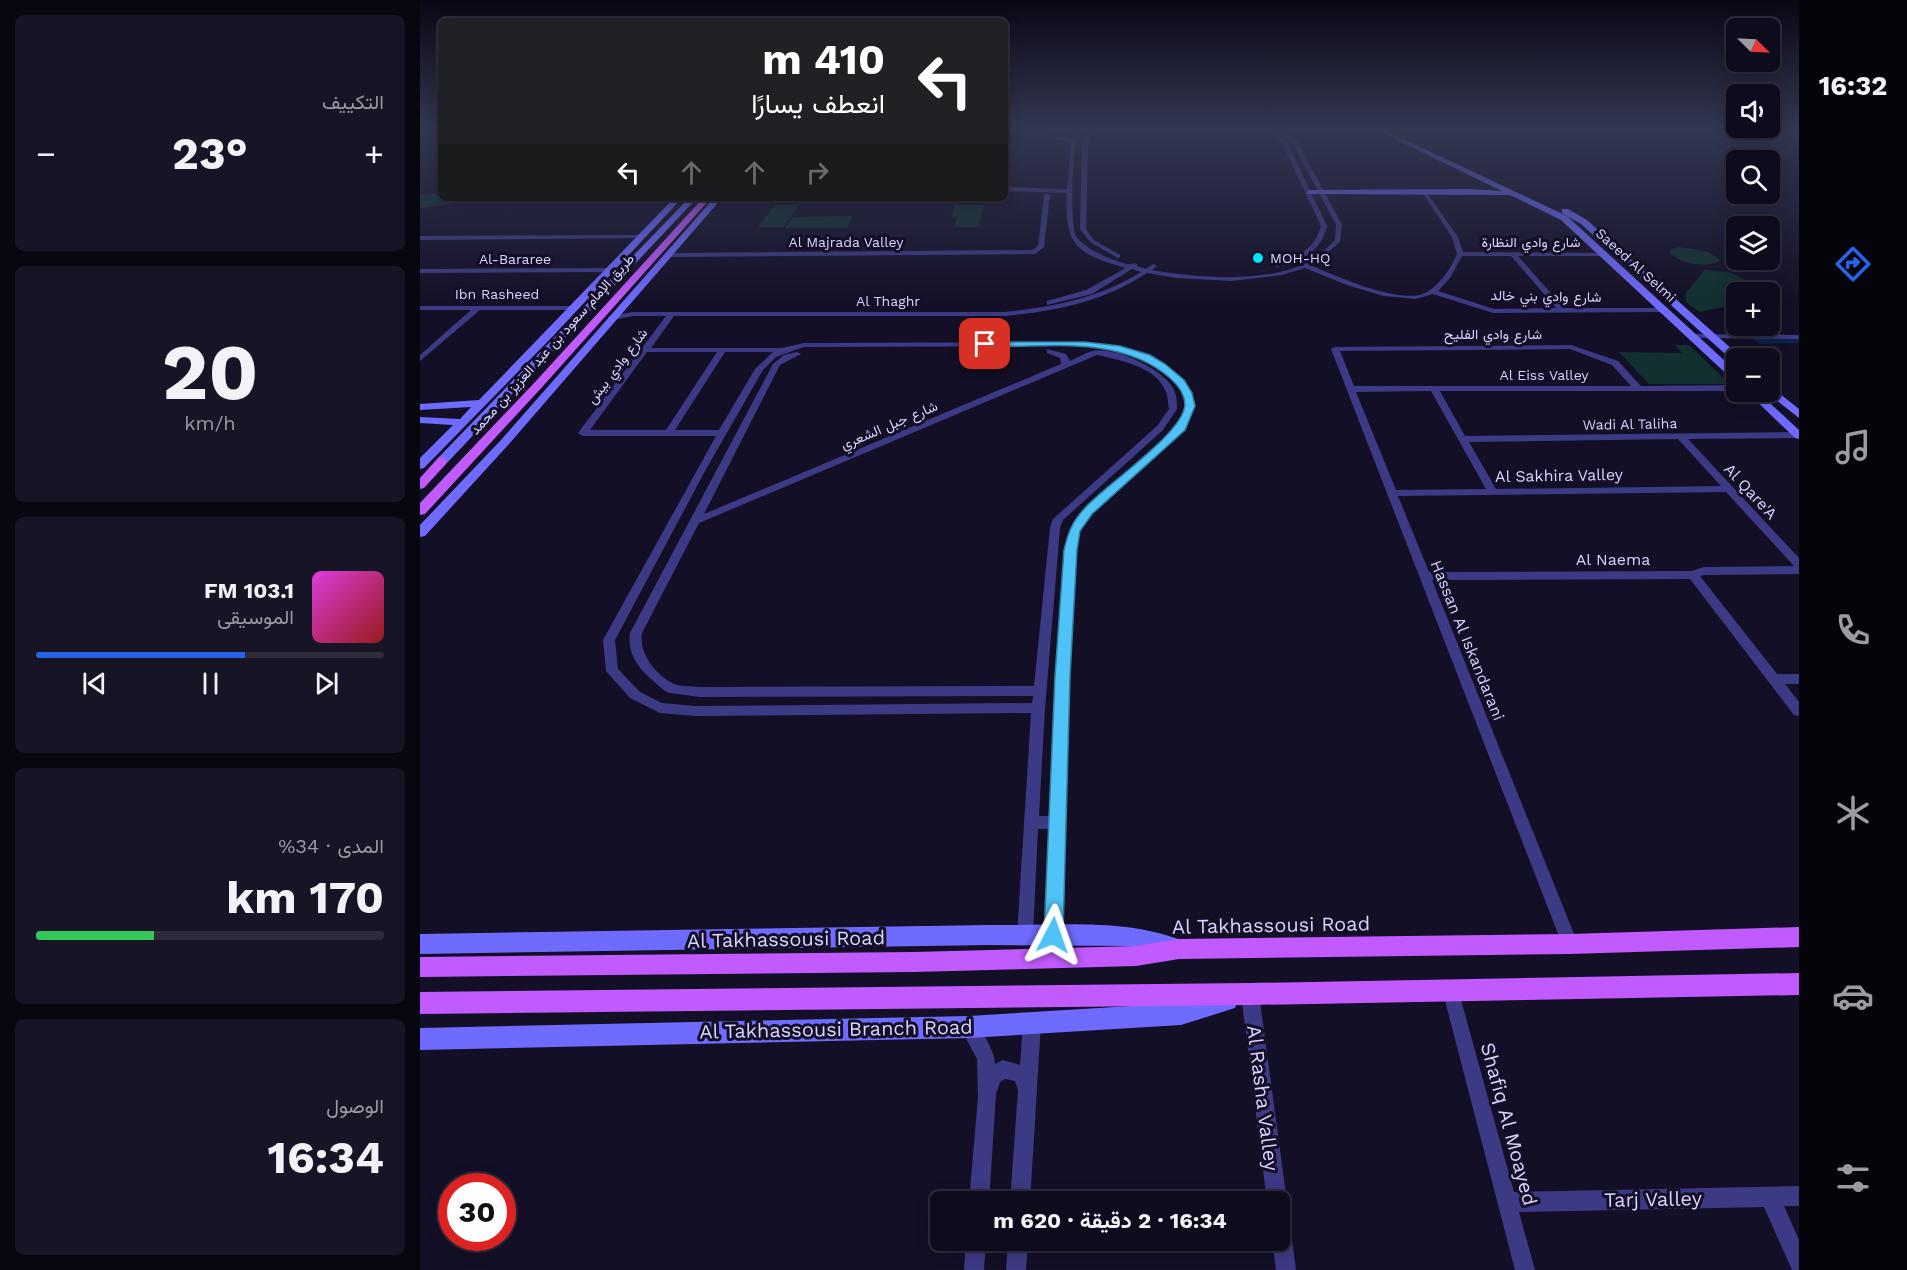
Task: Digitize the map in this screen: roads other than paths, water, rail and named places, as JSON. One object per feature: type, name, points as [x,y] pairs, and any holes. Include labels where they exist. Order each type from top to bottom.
[{"type":"main road","name":"طريق الإمام سعود بن عبد العزيز بن محمد","points":[[420,511],[540,383],[704,201]]},
{"type":"main road","name":"طريق الإمام سعود بن عبد العزيز بن محمد","points":[[420,485],[442,461]]},
{"type":"main road","name":"Al Takhassousi Road","points":[[420,967],[914,962],[1136,956],[1179,949],[1570,944],[1799,937]]},
{"type":"main road","points":[[420,1004],[1250,994],[1799,984]]},
{"type":"street","points":[[1070,187],[1069,225],[1076,241],[1091,252],[1145,272],[1187,278],[1225,279],[1261,276],[1306,266],[1338,241],[1339,225],[1319,187]]},
{"type":"street","points":[[1084,187],[1083,229],[1092,241],[1106,249],[1154,266],[1184,271],[1237,272],[1263,269],[1314,250],[1321,241],[1324,226],[1307,187]]},
{"type":"street","points":[[1309,192],[1469,191],[1489,187]]},
{"type":"street","name":"Saeed Al Selmi","points":[[1503,187],[1564,218],[1726,367]]},
{"type":"street","name":"Saeed Al Selmi","points":[[1514,187],[1572,214],[1626,259],[1726,349]]},
{"type":"street","points":[[1008,189],[1044,193]]},
{"type":"street","points":[[1469,191],[1522,196]]},
{"type":"street","points":[[1306,266],[1383,294],[1411,296],[1431,291],[1454,268],[1460,254],[1455,237],[1425,192]]},
{"type":"street","name":"Al Majrada Valley","points":[[669,255],[1023,254],[1035,252],[1041,247],[1044,193]]},
{"type":"street","points":[[1008,194],[1070,193]]},
{"type":"street","points":[[420,465],[552,332],[675,201]]},
{"type":"street","name":"طريق الإمام سعود بن عبد العزيز بن محمد","points":[[442,461],[690,201]]},
{"type":"street","points":[[420,533],[505,442],[715,201]]},
{"type":"street","points":[[610,270],[676,216]]},
{"type":"street","points":[[420,238],[640,236]]},
{"type":"street","name":"شارع وادي النظارة","points":[[1460,254],[1601,254]]},
{"type":"street","points":[[1513,254],[1562,310]]},
{"type":"street","name":"Al Thaghr","points":[[626,303],[639,307],[1028,306],[1054,302],[1089,292],[1138,262]]},
{"type":"street","name":"Al Thaghr","points":[[612,318],[633,314],[1005,314],[1072,306],[1097,298],[1154,266]]},
{"type":"street","name":"Al-Bararee","points":[[420,271],[610,270]]},
{"type":"street","points":[[1112,280],[1125,283]]},
{"type":"street","name":"شارع وادي بني خالد","points":[[1431,291],[1493,311],[1664,310]]},
{"type":"street","name":"شارع وادي بيش","points":[[669,433],[583,433],[646,350],[675,314],[684,307]]},
{"type":"street","name":"Ibn Rasheed","points":[[420,308],[574,308]]},
{"type":"street","points":[[420,358],[478,308]]},
{"type":"street","points":[[540,383],[603,328]]},
{"type":"street","points":[[521,380],[524,369],[545,346],[552,332]]},
{"type":"street","points":[[1694,336],[1799,337]]},
{"type":"street","points":[[1038,708],[695,711],[660,708],[635,695],[612,671],[609,640],[722,433],[768,357],[804,345],[1085,344],[1120,349],[1147,357],[1162,366],[1180,382],[1187,393],[1190,406],[1181,428],[1088,511],[1074,531],[1064,652],[1053,935]]},
{"type":"street","points":[[1703,344],[1799,344]]},
{"type":"street","name":"شارع وادي الفليح","points":[[1335,349],[1571,347],[1615,363],[1638,388]]},
{"type":"street","points":[[669,433],[723,349]]},
{"type":"street","name":"Hassan Al Iskandarani","points":[[1335,349],[1570,944]]},
{"type":"street","points":[[646,350],[785,350]]},
{"type":"street","points":[[1026,935],[1038,708],[1040,691],[1044,652],[1051,552],[1058,519],[1160,428],[1173,409],[1170,390],[1150,371],[1132,362],[1095,353],[805,351],[787,357],[777,364],[636,633],[634,640],[643,665],[670,688],[743,692],[1040,691]]},
{"type":"street","points":[[1050,351],[1063,356],[1066,360],[1065,365]]},
{"type":"street","name":"شارع جبل الشعري","points":[[693,522],[1095,353]]},
{"type":"street","points":[[1150,371],[1162,366]]},
{"type":"street","name":"Al Eiss Valley","points":[[1351,389],[1726,388]]},
{"type":"street","points":[[1434,389],[1492,491]]},
{"type":"street","points":[[1780,398],[1799,415]]},
{"type":"street","points":[[1763,402],[1799,436]]},
{"type":"street","points":[[420,407],[480,403]]},
{"type":"street","points":[[443,420],[463,414],[465,410],[458,406]]},
{"type":"street","points":[[420,420],[461,422]]},
{"type":"street","points":[[669,433],[722,433]]},
{"type":"street","name":"Wadi Al Taliha","points":[[1462,439],[1799,436]]},
{"type":"street","name":"Al Qare'A","points":[[1682,437],[1799,565]]},
{"type":"street","name":"Al Sakhira Valley","points":[[1391,493],[1728,489]]},
{"type":"street","name":"Al Naema","points":[[1426,576],[1693,575],[1704,571],[1799,570]]},
{"type":"street","points":[[1693,575],[1799,711]]},
{"type":"street","points":[[1044,652],[1064,652]]},
{"type":"street","points":[[1775,679],[1799,679]]},
{"type":"street","points":[[1032,823],[1058,822]]},
{"type":"street","points":[[420,944],[1053,935],[1131,936],[1179,949]]},
{"type":"street","name":"Shafiq Al Moayed","points":[[1450,989],[1525,1270]]},
{"type":"street","name":"Al Takhassousi Branch Road","points":[[420,1039],[969,1027],[1181,1014],[1250,994]]},
{"type":"street","name":"Al Rasha Valley","points":[[1250,994],[1276,1191]]},
{"type":"street","points":[[1021,1191],[1032,1023]]},
{"type":"street","points":[[969,1027],[986,1057],[987,1097],[980,1191]]},
{"type":"street","points":[[987,1097],[993,1076],[1003,1069],[1021,1074],[1028,1090]]},
{"type":"street","points":[[1769,1196],[1799,1263]]},
{"type":"street","name":"Tarj Valley","points":[[1506,1202],[1799,1196]]},
{"type":"street","points":[[974,1270],[975,1251]]},
{"type":"street","points":[[1016,1270],[1017,1251]]},
{"type":"street","points":[[1284,1251],[1286,1270]]},
{"type":"waterway","points":[[1760,340],[1799,339]]},
{"type":"place","name":"MOH-HQ","points":[[1258,258]]}]
